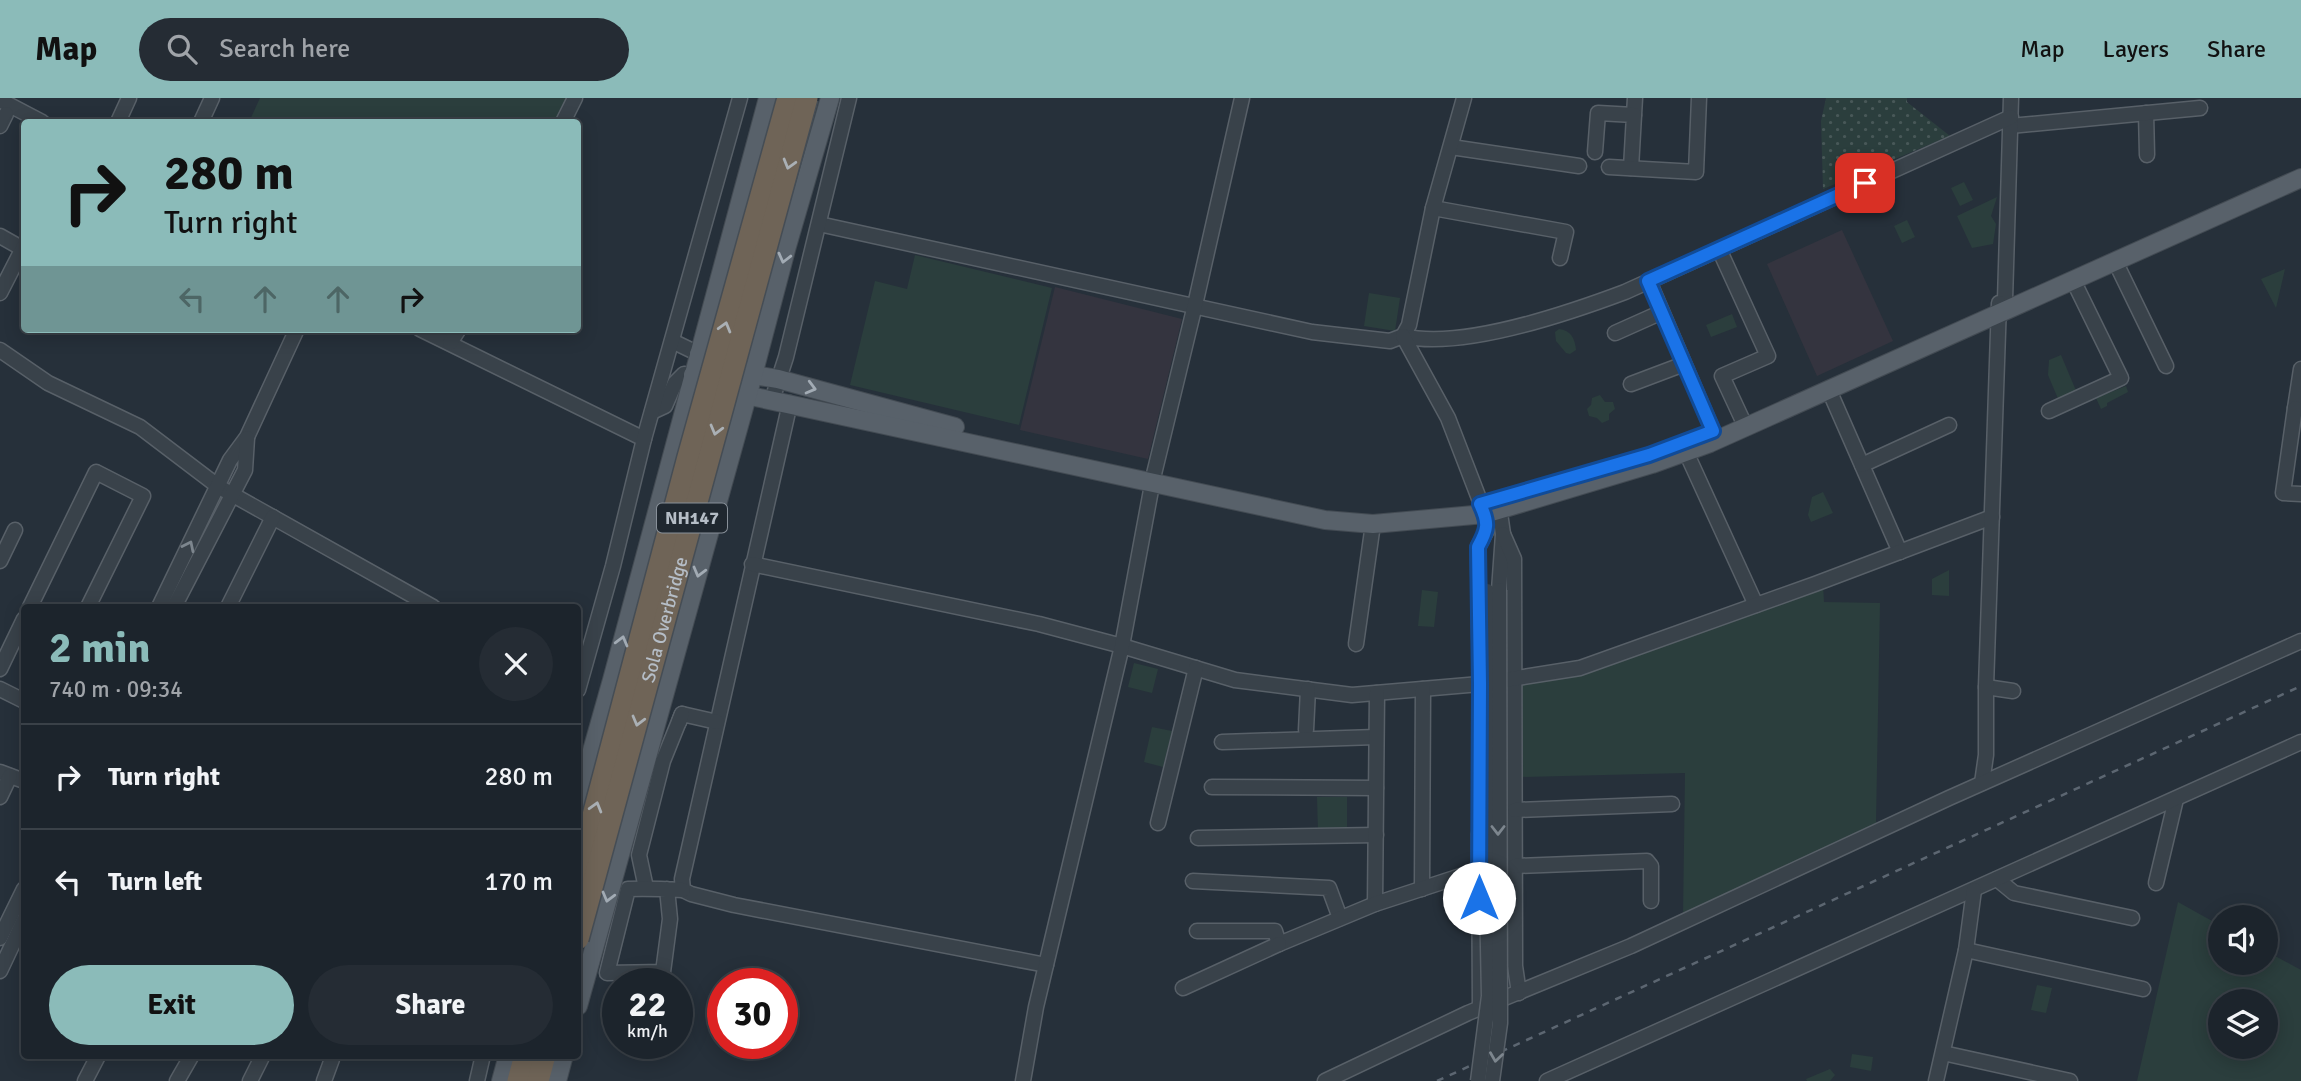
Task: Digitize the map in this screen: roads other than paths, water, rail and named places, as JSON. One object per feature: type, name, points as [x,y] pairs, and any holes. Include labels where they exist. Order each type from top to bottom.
[{"type":"highway","name":"Sola Overbridge","points":[[581,862],[688,457],[788,98]]},
{"type":"highway","name":"Sola Overbridge","points":[[581,928],[807,98]]},
{"type":"highway","points":[[518,1081],[524,1059]]},
{"type":"highway","points":[[538,1081],[544,1059]]},
{"type":"main road","points":[[581,789],[768,98]]},
{"type":"main road","points":[[581,995],[830,98]]},
{"type":"main road","points":[[693,375],[746,395],[1326,511],[1368,515],[1464,508],[1490,511],[1742,419],[2001,305],[2301,167]]},
{"type":"main road","points":[[699,354],[753,375],[778,379],[1153,478],[1325,520],[1373,524],[1490,511],[1686,452],[1829,390],[2001,305],[2073,280],[2301,178]]},
{"type":"main road","points":[[501,1081],[507,1059]]},
{"type":"main road","points":[[557,1081],[563,1059]]},
{"type":"street","points":[[119,119],[129,98]]},
{"type":"street","points":[[202,119],[212,98]]},
{"type":"street","points":[[564,119],[575,98]]},
{"type":"street","points":[[581,679],[613,566],[645,434],[740,98]]},
{"type":"street","points":[[683,890],[682,879],[752,564],[781,402],[778,379],[786,357],[849,98]]},
{"type":"street","points":[[1023,1081],[1046,965],[1122,646],[1153,478],[1242,98]]},
{"type":"street","points":[[1403,336],[1409,326],[1433,208],[1464,98]]},
{"type":"street","points":[[1630,168],[1634,98]]},
{"type":"street","points":[[1609,167],[1696,172],[1699,98]]},
{"type":"street","points":[[1982,783],[1986,755],[1992,517],[2011,98]]},
{"type":"street","points":[[0,100],[36,119]]},
{"type":"street","points":[[819,224],[1312,332],[1390,341],[1403,336],[1418,340],[1442,339],[1498,331],[1568,313],[1648,281],[2010,122],[2200,108]]},
{"type":"street","points":[[1595,152],[1598,113],[1634,115]]},
{"type":"street","points":[[2146,113],[2147,155]]},
{"type":"street","points":[[2,117],[21,123]]},
{"type":"street","points":[[1451,147],[1578,166]]},
{"type":"street","points":[[1433,208],[1566,232],[1560,258]]},
{"type":"street","points":[[0,236],[21,246]]},
{"type":"street","points":[[1719,249],[1768,356],[1722,376],[1742,419]]},
{"type":"street","points":[[2115,261],[2166,366]]},
{"type":"street","points":[[0,292],[20,268]]},
{"type":"street","points":[[2049,411],[2121,378],[2073,280]]},
{"type":"street","points":[[1648,281],[1713,431]]},
{"type":"street","points":[[1615,333],[1662,312]]},
{"type":"street","points":[[160,604],[230,460],[247,437],[295,333]]},
{"type":"street","points":[[451,334],[645,434]]},
{"type":"street","points":[[1403,336],[1448,418],[1514,559],[1515,966],[1519,993]]},
{"type":"street","points":[[672,341],[699,354]]},
{"type":"street","points":[[0,350],[48,383],[140,427],[232,495],[428,604]]},
{"type":"street","points":[[1631,384],[1684,363]]},
{"type":"street","points":[[2301,369],[2298,407],[2283,493],[2301,494]]},
{"type":"street","points":[[652,412],[665,406],[674,383],[684,374],[693,375]]},
{"type":"street","points":[[1829,390],[1900,552]]},
{"type":"street","points":[[1862,465],[1949,425]]},
{"type":"street","points":[[176,604],[246,470],[247,437]]},
{"type":"street","points":[[1686,452],[1756,605]]},
{"type":"street","points":[[31,604],[96,472],[143,496],[89,604]]},
{"type":"street","points":[[1490,511],[1500,1011],[1492,1081]]},
{"type":"street","points":[[1480,1009],[1478,547],[1490,511]]},
{"type":"street","points":[[230,604],[273,517]]},
{"type":"street","points":[[752,564],[1039,624],[1235,680],[1352,695],[1480,684],[1580,668],[1992,517]]},
{"type":"street","points":[[1356,644],[1373,524]]},
{"type":"street","points":[[0,561],[15,530]]},
{"type":"street","points":[[1478,1081],[1489,996],[1486,847],[1493,591],[1503,534]]},
{"type":"street","points":[[0,669],[21,625]]},
{"type":"street","points":[[1325,1081],[1480,1009],[1630,946],[1982,783],[2301,641]]},
{"type":"street","points":[[1158,823],[1196,668]]},
{"type":"street","points":[[1986,687],[2013,691]]},
{"type":"street","points":[[0,689],[21,700]]},
{"type":"street","points":[[1306,730],[1308,689]]},
{"type":"street","points":[[1422,889],[1423,689]]},
{"type":"street","points":[[1375,904],[1377,693]]},
{"type":"street","points":[[626,831],[682,714]]},
{"type":"street","points":[[682,714],[717,722]]},
{"type":"street","points":[[646,888],[639,855],[663,761],[682,714]]},
{"type":"street","points":[[1222,742],[1376,737]]},
{"type":"street","points":[[1547,1081],[2301,743]]},
{"type":"street","points":[[1986,755],[2009,772]]},
{"type":"street","points":[[0,797],[5,774]]},
{"type":"street","points":[[1212,787],[1376,788]]},
{"type":"street","points":[[2156,883],[2176,799]]},
{"type":"street","points":[[1515,810],[1672,804]]},
{"type":"street","points":[[1198,838],[1376,835]]},
{"type":"street","points":[[1515,866],[1647,861],[1651,866],[1651,901]]},
{"type":"street","points":[[1183,988],[1375,904],[1479,870]]},
{"type":"street","points":[[1997,879],[2014,893],[2132,918]]},
{"type":"street","points":[[1193,881],[1329,888],[1340,918]]},
{"type":"street","points":[[667,889],[670,919],[663,972],[607,973],[628,889],[646,888],[667,889],[683,890],[734,905],[1046,965]]},
{"type":"street","points":[[1936,1081],[1966,950],[1974,890]]},
{"type":"street","points":[[0,938],[21,896]]},
{"type":"street","points":[[0,971],[21,926]]},
{"type":"street","points":[[1197,931],[1275,931],[1279,944]]},
{"type":"street","points":[[1966,950],[2143,989]]},
{"type":"street","points":[[1943,1053],[2070,1081]]},
{"type":"street","points":[[85,1081],[96,1059]]},
{"type":"street","points":[[177,1081],[190,1059]]},
{"type":"street","points":[[250,1081],[261,1059]]},
{"type":"street","points":[[324,1081],[332,1059]]},
{"type":"street","points":[[477,1081],[482,1059]]},
{"type":"railway","points":[[1437,1081],[2301,686]]}]
